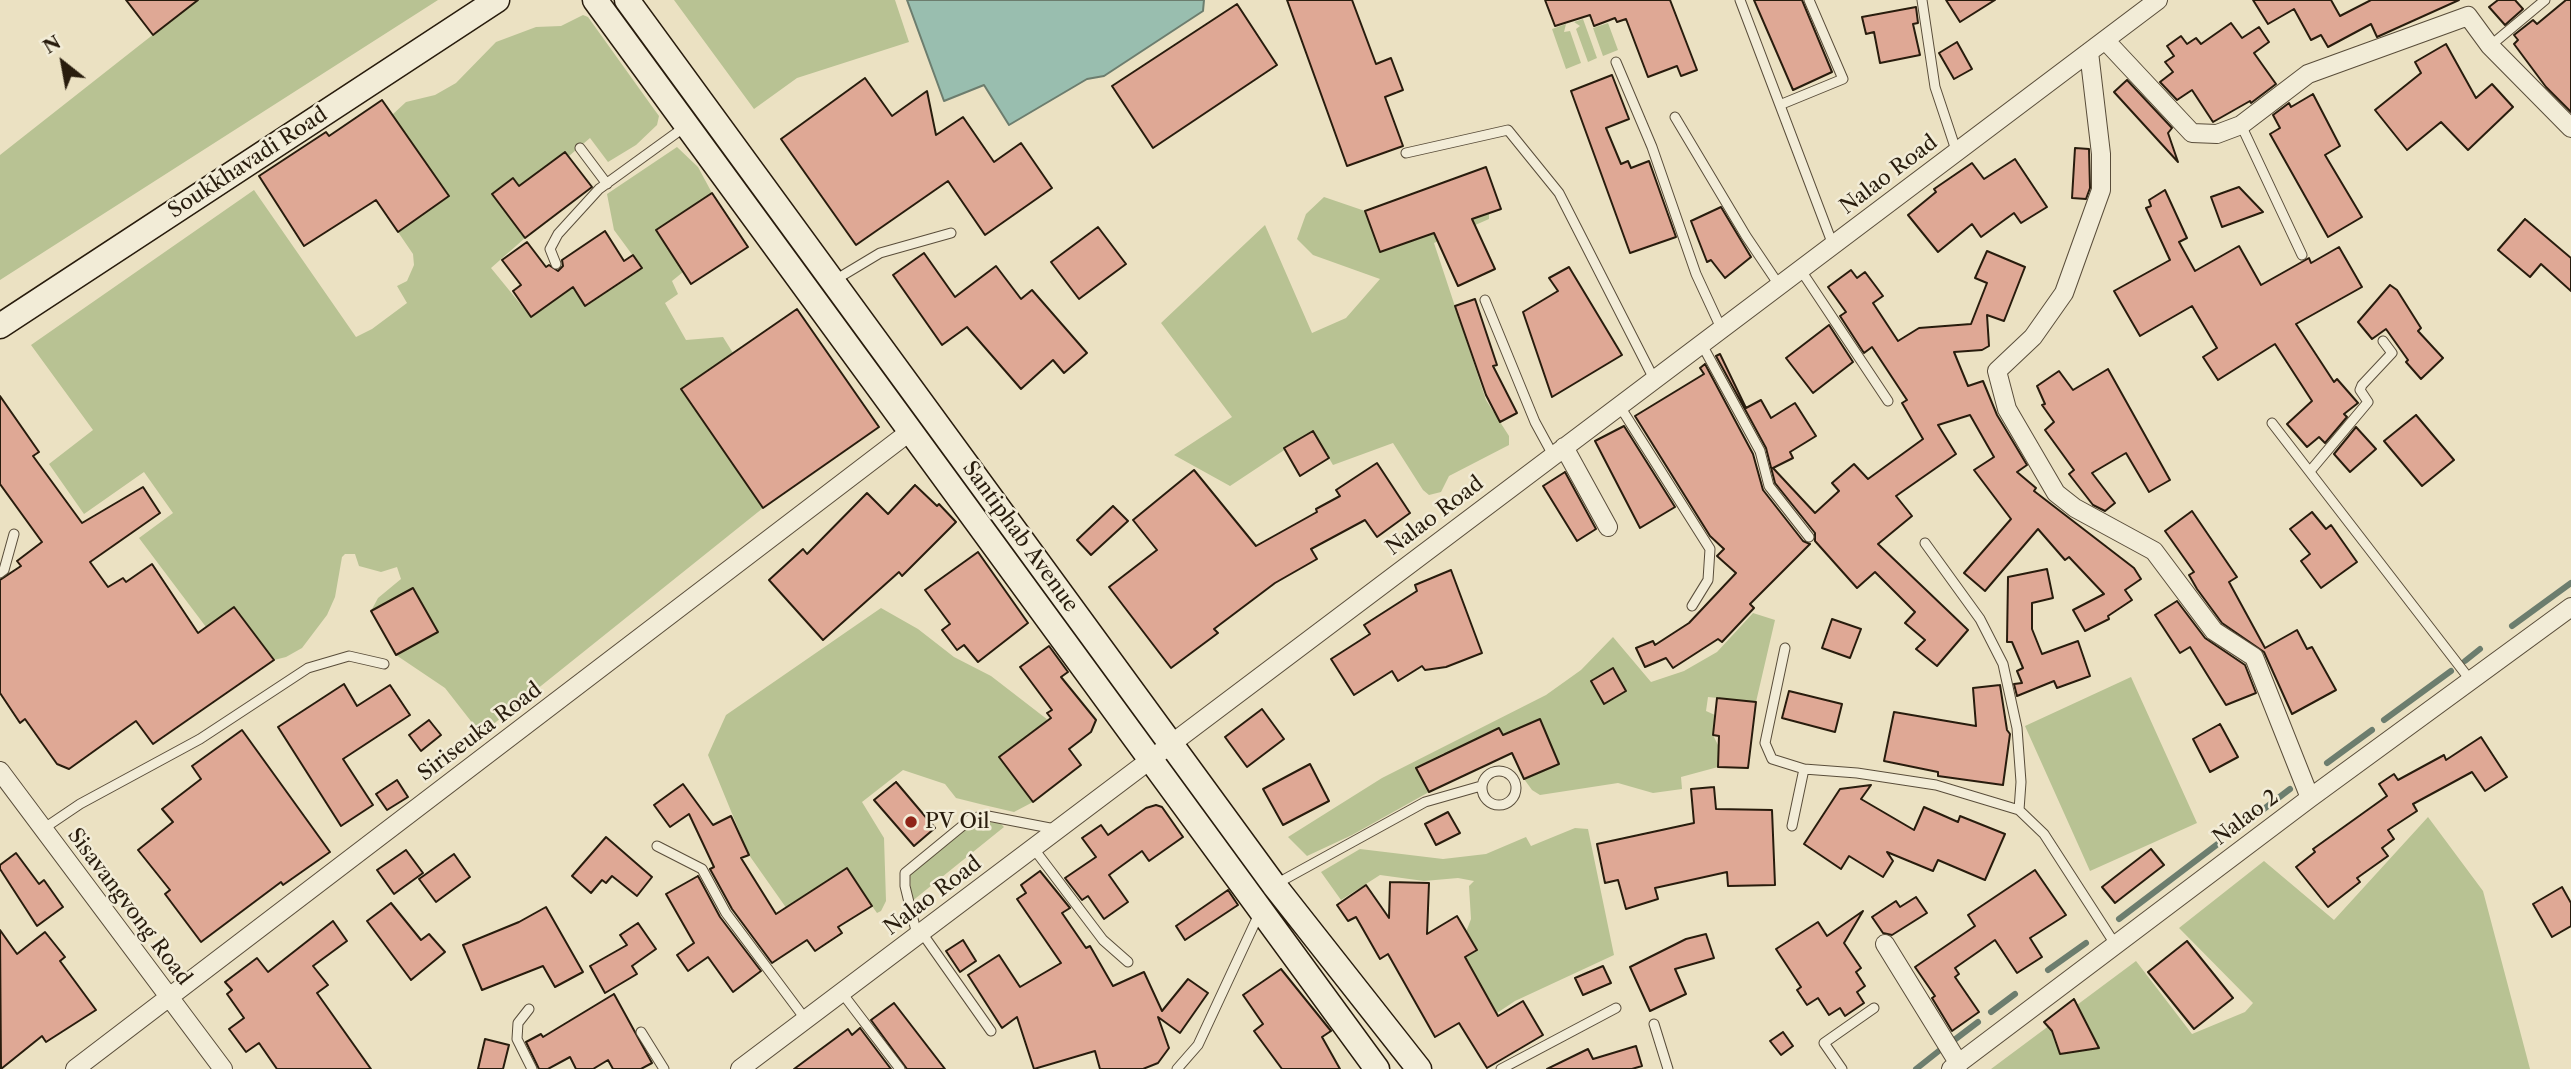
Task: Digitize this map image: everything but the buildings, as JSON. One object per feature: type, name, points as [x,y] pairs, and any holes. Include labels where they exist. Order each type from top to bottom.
[{"type":"street","name":"Soukkhavadi Road","points":[[0,326],[497,0]]},
{"type":"street","name":"Santiphab Avenue","points":[[595,0],[1377,1069]]},
{"type":"street","name":"Santiphab Avenue","points":[[627,0],[1274,885],[1419,1069]]},
{"type":"street","name":"Nalao Road","points":[[740,1069],[2158,0]]},
{"type":"street","points":[[2105,40],[2192,133],[2217,134],[2241,125],[2308,74],[2468,16],[2490,46],[2571,128]]},
{"type":"street","points":[[2089,52],[2101,154],[2101,190],[2064,293],[2033,337],[1997,371],[2007,409],[2056,493],[2075,508],[2154,551],[2214,631],[2254,657],[2310,798]]},
{"type":"street","name":"Siriseuka Road","points":[[75,1069],[912,430]]},
{"type":"street","points":[[1558,451],[1608,527]]},
{"type":"street","name":"Nalao 2","points":[[1955,1066],[2310,798],[2472,683],[2571,607]]},
{"type":"street","name":"Sisavangvong Road","points":[[0,771],[223,1069]]},
{"type":"street","points":[[1885,944],[1955,1066]]},
{"type":"lane","points":[[1740,0],[1782,104],[1833,245]]},
{"type":"lane","points":[[1782,104],[1843,79],[1810,0]]},
{"type":"lane","points":[[1922,0],[1935,88],[1957,153]]},
{"type":"lane","points":[[2490,46],[2545,0]]},
{"type":"lane","points":[[1615,62],[1652,147],[1696,274],[1721,328]]},
{"type":"lane","points":[[1675,117],[1746,236],[1779,285]]},
{"type":"lane","points":[[556,264],[550,249],[558,234],[607,184],[687,125]]},
{"type":"lane","points":[[2241,125],[2302,254]]},
{"type":"lane","points":[[1406,153],[1508,130],[1559,192],[1654,379]]},
{"type":"lane","points":[[580,148],[607,184]]},
{"type":"lane","points":[[833,281],[880,253],[951,233]]},
{"type":"lane","points":[[1800,269],[1888,401]]},
{"type":"lane","points":[[1485,300],[1535,422],[1558,451]]},
{"type":"lane","points":[[2311,470],[2368,402],[2360,390],[2362,385],[2392,353],[2383,341]]},
{"type":"lane","points":[[1701,343],[1760,451],[1769,486],[1809,537]]},
{"type":"lane","points":[[1619,405],[1710,549],[1708,580],[1692,606]]},
{"type":"lane","points":[[2272,423],[2311,470],[2472,683]]},
{"type":"lane","points":[[0,573],[4,570],[14,534]]},
{"type":"lane","points":[[1925,543],[1980,619],[2003,664],[2017,728],[2021,782],[2019,810]]},
{"type":"lane","points":[[1785,648],[1765,743],[1772,759],[1804,769],[1857,773],[1936,785],[2019,810],[2044,834],[2115,944]]},
{"type":"lane","points":[[43,829],[80,804],[200,739],[308,668],[349,656],[384,664]]},
{"type":"lane","points":[[1792,826],[1804,769]]},
{"type":"lane","points":[[1274,885],[1425,802],[1481,786],[1492,772],[1503,771],[1513,777],[1517,787],[1513,798],[1498,806],[1487,801],[1481,786]]},
{"type":"lane","points":[[990,1031],[920,935],[905,886],[905,873],[972,818],[988,816],[1059,830]]},
{"type":"lane","points":[[657,846],[702,869],[726,913],[806,1020]]},
{"type":"lane","points":[[1034,849],[1103,940],[1128,962]]},
{"type":"lane","points":[[1177,1069],[1198,1045],[1261,910]]},
{"type":"lane","points":[[842,993],[900,1069]]},
{"type":"lane","points":[[1501,1069],[1616,1008]]},
{"type":"lane","points":[[1842,1069],[1824,1043],[1874,1008]]},
{"type":"lane","points":[[528,1009],[518,1023],[517,1039],[532,1069]]},
{"type":"lane","points":[[1654,1024],[1668,1069]]},
{"type":"lane","points":[[641,1032],[664,1069]]},
{"type":"shaded area","points":[[197,0],[438,0],[0,280],[0,155]]},
{"type":"shaded area","points":[[674,0],[895,0],[909,42],[797,78],[754,109]]},
{"type":"shaded area","points":[[907,0],[1204,0],[1203,11],[1104,76],[1087,79],[1009,125],[984,85],[944,101]]},
{"type":"shaded area","points":[[583,15],[588,17],[659,116],[657,125],[636,145],[608,162],[590,138],[569,156],[565,152],[519,186],[492,194],[525,238],[491,268],[531,317],[573,287],[586,306],[642,268],[614,230],[607,194],[677,147],[698,167],[712,193],[656,230],[683,272],[672,281],[678,294],[665,303],[686,340],[723,337],[733,353],[681,390],[763,508],[481,734],[445,688],[396,655],[438,632],[413,588],[371,611],[378,598],[401,579],[397,567],[381,572],[359,566],[355,554],[345,554],[342,557],[335,597],[327,615],[302,648],[286,657],[274,660],[235,607],[206,627],[139,538],[173,513],[144,472],[84,514],[49,464],[93,430],[31,345],[254,190],[356,337],[372,329],[407,303],[397,286],[407,281],[414,265],[413,254],[398,232],[449,196],[392,115],[406,102],[435,95],[456,83],[496,42],[536,27],[561,26]]},
{"type":"shaded area","points":[[1583,19],[1597,58],[1588,62],[1576,29],[1580,26],[1574,22]]},
{"type":"shaded area","points":[[1608,23],[1618,50],[1603,56],[1593,28]]},
{"type":"shaded area","points":[[1566,24],[1564,32],[1570,31],[1581,63],[1566,69],[1552,29]]},
{"type":"shaded area","points":[[1324,197],[1365,211],[1380,252],[1489,213],[1489,219],[1434,243],[1486,400],[1509,436],[1509,445],[1449,476],[1441,492],[1429,495],[1423,490],[1393,443],[1333,465],[1313,431],[1230,486],[1174,455],[1232,417],[1161,323],[1265,225],[1312,333],[1346,318],[1380,279],[1313,255],[1297,239],[1306,214]]},
{"type":"shaded area","points":[[881,608],[918,629],[954,657],[991,676],[1048,720],[999,757],[1033,802],[1014,812],[984,805],[956,798],[945,784],[903,770],[862,802],[884,838],[886,901],[881,911],[877,913],[847,868],[787,909],[749,855],[708,755],[726,715]]},
{"type":"shaded area","points":[[1753,613],[1775,620],[1756,702],[1708,697],[1706,711],[1715,715],[1713,735],[1719,747],[1718,767],[1681,777],[1682,789],[1653,793],[1618,783],[1540,795],[1532,790],[1524,779],[1559,763],[1540,719],[1505,735],[1512,753],[1499,728],[1471,741],[1483,767],[1457,777],[1444,753],[1416,767],[1429,792],[1352,835],[1307,856],[1288,837],[1382,778],[1546,695],[1581,670],[1613,637],[1651,682],[1684,671],[1717,652]],"holes":[[[1612,669],[1625,691],[1604,704],[1591,681]]]},
{"type":"shaded area","points":[[2131,677],[2197,823],[2090,871],[2025,726]]},
{"type":"shaded area","points":[[2428,817],[2483,891],[2530,1069],[1991,1069],[2136,961],[2192,1034],[2245,1012],[2253,1003],[2179,928],[2264,861],[2334,920]]},
{"type":"shaded area","points":[[988,822],[1000,823],[1004,827],[911,902],[910,872],[965,827]]},
{"type":"shaded area","points":[[1575,828],[1588,829],[1614,955],[1515,1001],[1497,1013],[1476,977],[1419,1010],[1409,990],[1466,932],[1471,919],[1469,886],[1474,881],[1458,878],[1424,881],[1380,875],[1341,900],[1321,872],[1360,849],[1443,859],[1486,854],[1526,837],[1531,846]]},
{"type":"waterway","points":[[2512,626],[2571,583]]},
{"type":"waterway","points":[[2465,661],[2480,649]]},
{"type":"waterway","points":[[2384,720],[2451,671]]},
{"type":"waterway","points":[[2327,763],[2372,730]]},
{"type":"waterway","points":[[2239,828],[2290,789]]},
{"type":"waterway","points":[[2119,919],[2219,843]]},
{"type":"waterway","points":[[2048,970],[2086,943]]},
{"type":"waterway","points":[[1991,1012],[2015,994]]},
{"type":"waterway","points":[[1953,1041],[1978,1022]]},
{"type":"waterway","points":[[1916,1069],[1940,1050]]},
{"type":"place","name":"PV Oil","points":[[911,822]]}]
